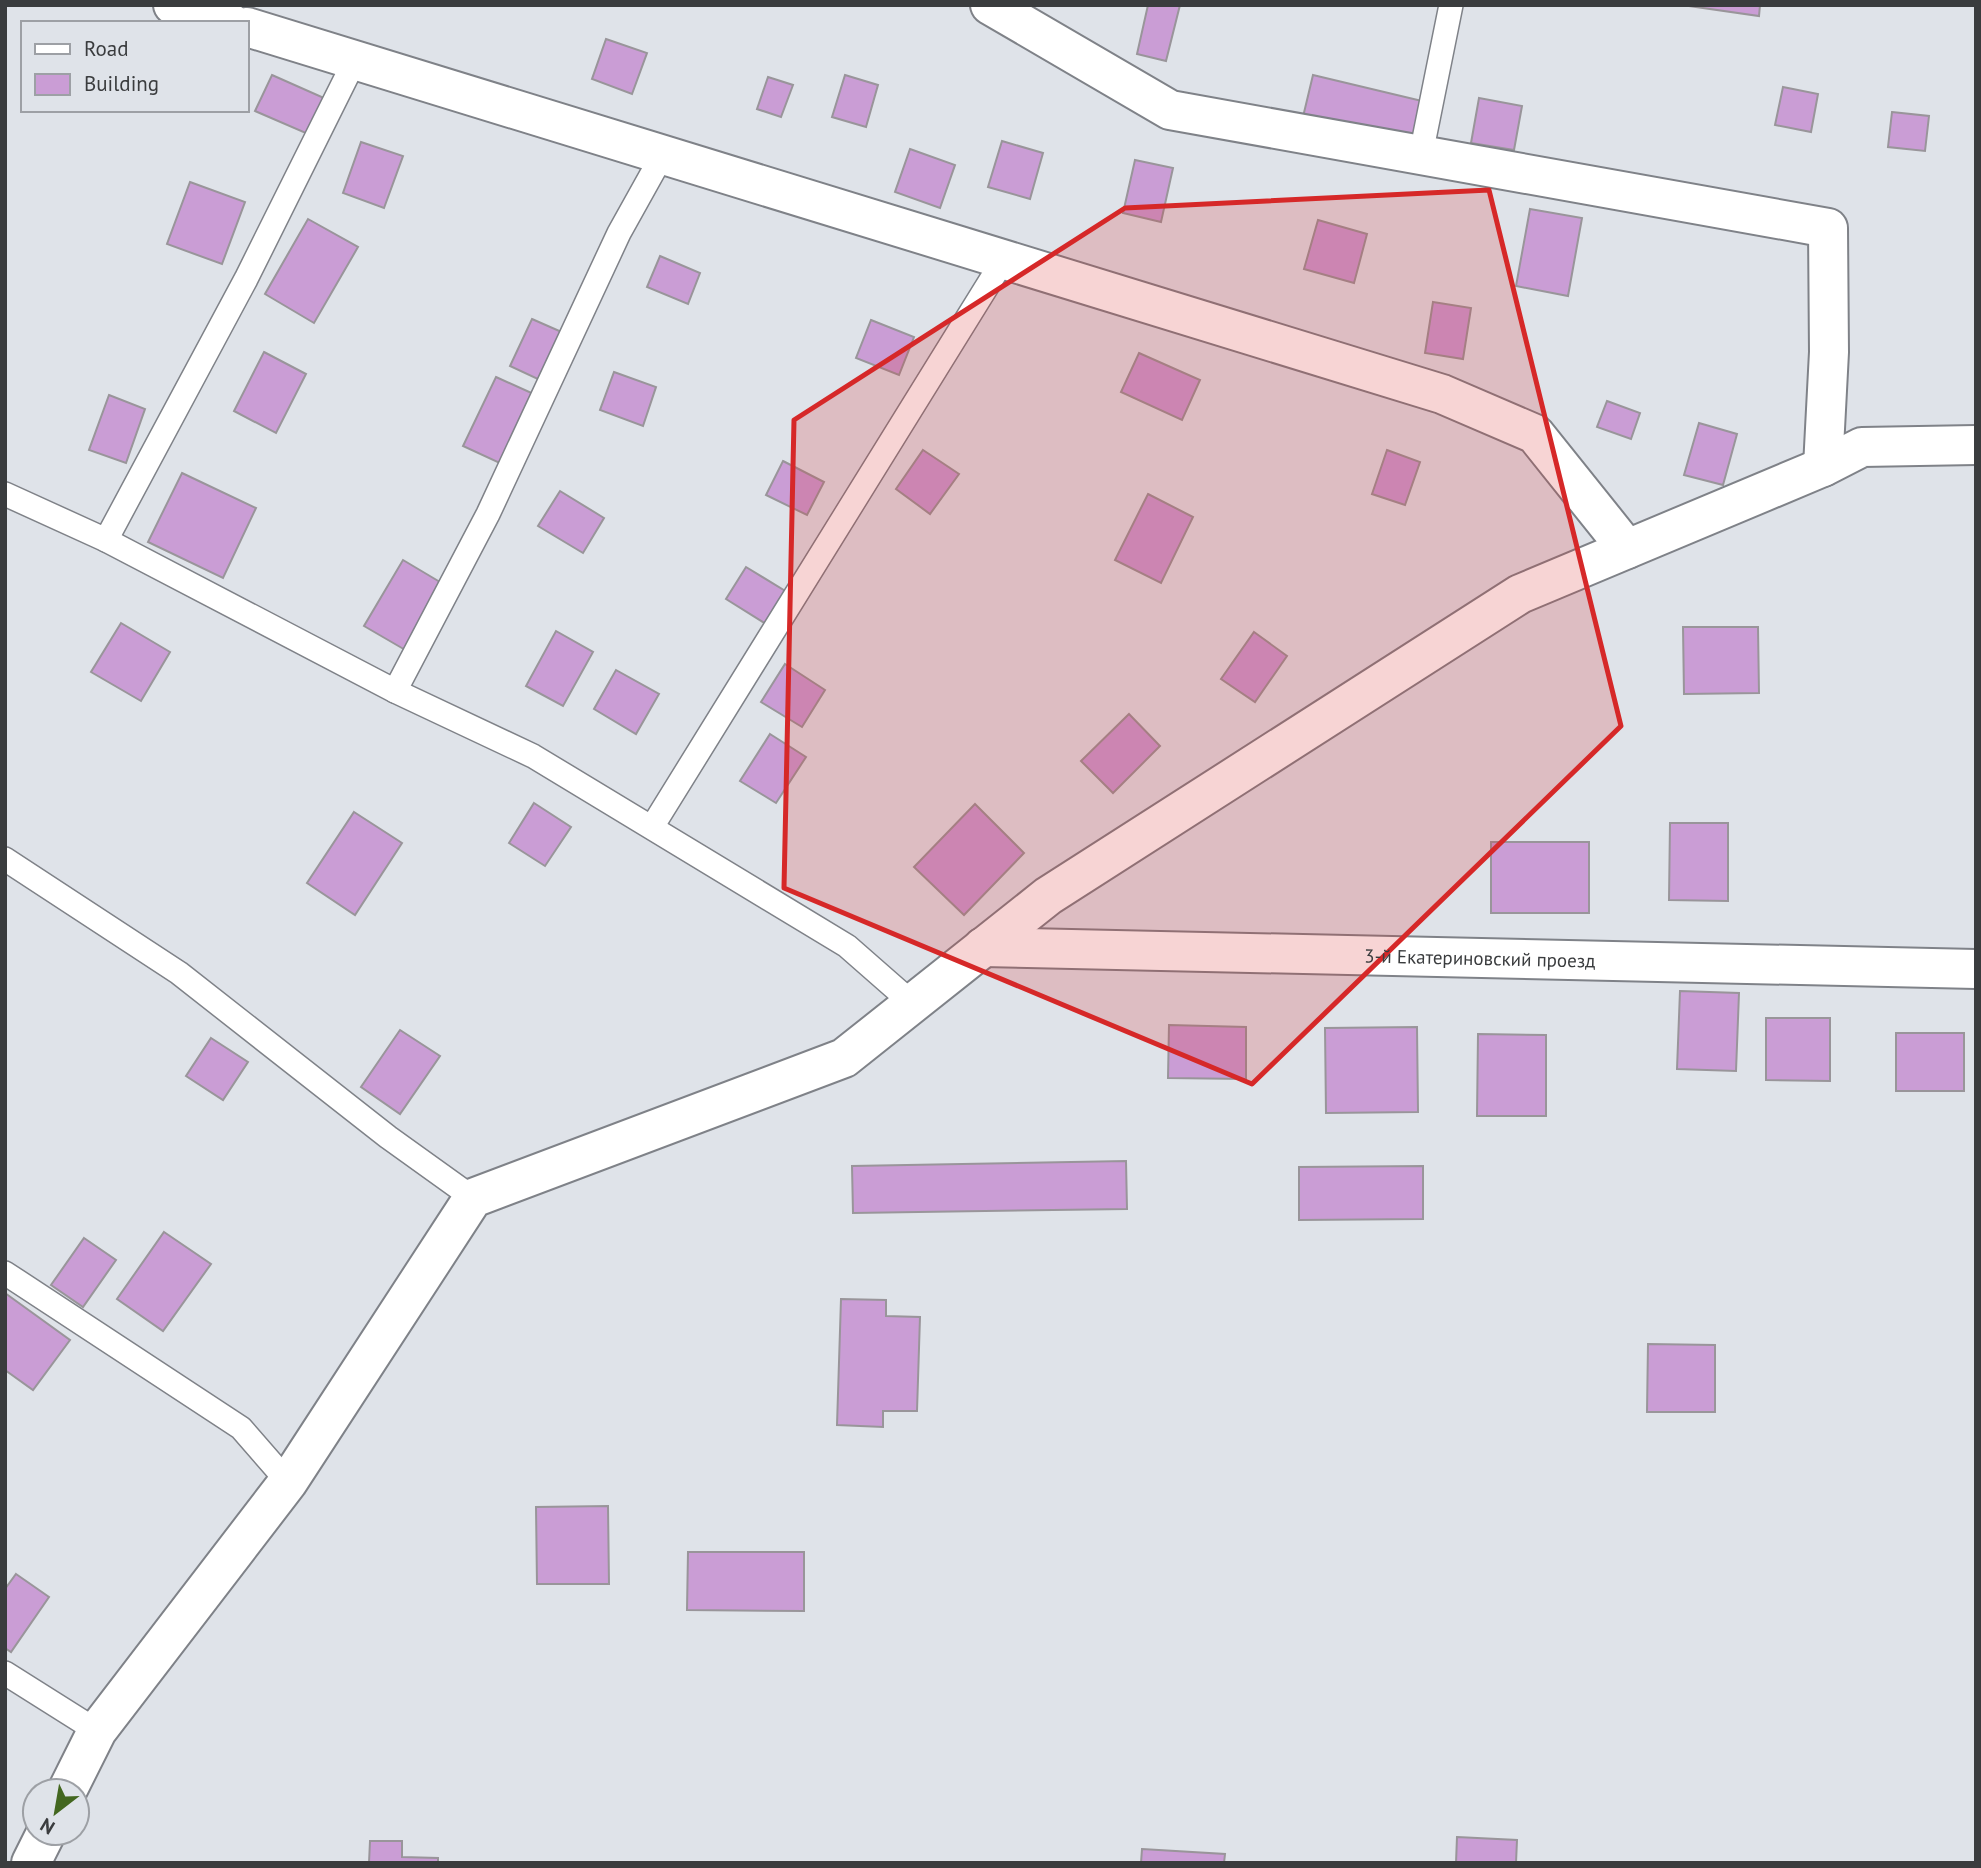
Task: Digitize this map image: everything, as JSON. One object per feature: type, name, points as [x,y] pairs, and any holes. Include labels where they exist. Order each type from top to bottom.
[{"type":"street","points":[[173,5],[225,21]]},
{"type":"street","points":[[990,5],[1170,110],[1828,228],[1829,352],[1822,467]]},
{"type":"street","points":[[248,27],[1442,394],[1535,435],[1627,549]]},
{"type":"street","points":[[74,1777],[97,1731],[288,1482],[473,1198],[844,1058],[1048,896],[1520,594],[1822,467],[1862,447],[1976,445]]},
{"type":"street","name":"3-й Екатериновский проезд","points":[[983,947],[1976,970]]},
{"type":"street","points":[[31,1863],[39,1847]]},
{"type":"lane","points":[[1421,155],[1451,5]]},
{"type":"lane","points":[[106,540],[246,278],[355,60]]},
{"type":"lane","points":[[395,691],[488,514],[619,233],[663,154]]},
{"type":"lane","points":[[652,827],[1004,259]]},
{"type":"lane","points":[[5,494],[106,540],[395,691],[533,756],[847,946],[912,1003]]},
{"type":"lane","points":[[5,859],[179,973],[388,1137],[473,1198]]},
{"type":"lane","points":[[5,1273],[241,1429],[288,1482]]},
{"type":"lane","points":[[5,1673],[97,1731]]},
{"type":"highlighted area","points":[[1489,190],[1621,726],[1252,1084],[784,888],[794,420],[1125,208]]},
{"type":"building","points":[[1148,5],[1180,5],[1166,61],[1137,54]]},
{"type":"building","points":[[1682,5],[1760,5],[1759,16]]},
{"type":"building","points":[[606,39],[647,53],[632,94],[592,79]]},
{"type":"building","points":[[272,75],[324,98],[308,134],[255,111]]},
{"type":"building","points":[[845,75],[878,85],[866,127],[832,117]]},
{"type":"building","points":[[1313,75],[1422,101],[1412,147],[1302,121]]},
{"type":"building","points":[[768,77],[793,85],[781,117],[757,109]]},
{"type":"building","points":[[1783,87],[1818,94],[1811,132],[1775,125]]},
{"type":"building","points":[[1479,98],[1522,106],[1514,150],[1471,143]]},
{"type":"building","points":[[1892,112],[1929,116],[1925,151],[1888,147]]},
{"type":"building","points":[[1002,141],[1043,153],[1030,199],[988,187]]},
{"type":"building","points":[[361,142],[403,156],[384,208],[343,193]]},
{"type":"building","points":[[910,149],[955,165],[940,208],[895,192]]},
{"type":"building","points":[[1135,160],[1173,168],[1161,222],[1123,213]]},
{"type":"building","points":[[190,182],[245,202],[222,264],[167,244]]},
{"type":"building","points":[[1530,209],[1582,218],[1568,296],[1516,286]]},
{"type":"building","points":[[308,219],[358,247],[314,323],[265,294]]},
{"type":"building","points":[[1318,220],[1367,234],[1354,283],[1304,269]]},
{"type":"building","points":[[660,256],[700,273],[688,304],[647,287]]},
{"type":"building","points":[[1433,302],[1471,308],[1463,359],[1425,353]]},
{"type":"building","points":[[532,319],[564,333],[542,381],[510,366]]},
{"type":"building","points":[[871,320],[914,337],[899,375],[856,358]]},
{"type":"building","points":[[264,352],[306,374],[276,433],[234,411]]},
{"type":"building","points":[[1139,353],[1200,380],[1182,420],[1121,392]]},
{"type":"building","points":[[614,372],[656,387],[643,426],[600,410]]},
{"type":"building","points":[[496,377],[536,395],[504,465],[463,446]]},
{"type":"building","points":[[109,395],[145,409],[126,463],[89,450]]},
{"type":"building","points":[[1607,401],[1640,413],[1631,439],[1597,427]]},
{"type":"building","points":[[1699,423],[1737,434],[1723,485],[1684,475]]},
{"type":"building","points":[[923,450],[959,474],[930,514],[896,489]]},
{"type":"building","points":[[1387,450],[1420,462],[1405,505],[1372,494]]},
{"type":"building","points":[[783,461],[824,482],[807,515],[766,495]]},
{"type":"building","points":[[182,473],[256,508],[223,578],[148,542]]},
{"type":"building","points":[[560,491],[604,518],[583,553],[538,526]]},
{"type":"building","points":[[1148,494],[1193,517],[1161,583],[1115,560]]},
{"type":"building","points":[[403,560],[445,585],[407,651],[364,626]]},
{"type":"building","points":[[746,567],[787,592],[766,624],[726,599]]},
{"type":"building","points":[[121,623],[170,652],[141,701],[91,672]]},
{"type":"building","points":[[1683,627],[1758,627],[1759,693],[1684,694]]},
{"type":"building","points":[[556,631],[593,652],[563,706],[526,686]]},
{"type":"building","points":[[1254,632],[1287,656],[1255,702],[1221,679]]},
{"type":"building","points":[[785,664],[825,690],[802,727],[761,702]]},
{"type":"building","points":[[616,670],[659,694],[636,734],[594,709]]},
{"type":"building","points":[[1129,714],[1160,746],[1113,793],[1081,761]]},
{"type":"building","points":[[770,734],[806,757],[776,803],[740,781]]},
{"type":"building","points":[[534,803],[571,827],[545,866],[509,843]]},
{"type":"building","points":[[975,804],[1024,853],[964,915],[914,867]]},
{"type":"building","points":[[354,812],[402,843],[355,915],[307,883]]},
{"type":"building","points":[[1670,823],[1728,823],[1728,901],[1669,900]]},
{"type":"building","points":[[1491,842],[1589,842],[1589,913],[1491,913]]},
{"type":"building","points":[[1680,991],[1739,993],[1736,1071],[1677,1069]]},
{"type":"building","points":[[1766,1018],[1830,1018],[1830,1081],[1766,1080]]},
{"type":"building","points":[[1169,1025],[1246,1027],[1246,1079],[1168,1078]]},
{"type":"building","points":[[1417,1027],[1418,1112],[1326,1113],[1325,1028]]},
{"type":"building","points":[[400,1030],[440,1056],[400,1114],[361,1087]]},
{"type":"building","points":[[1896,1033],[1964,1033],[1964,1091],[1896,1091]]},
{"type":"building","points":[[1478,1034],[1546,1035],[1546,1116],[1477,1116]]},
{"type":"building","points":[[211,1038],[248,1062],[223,1100],[186,1076]]},
{"type":"building","points":[[1126,1161],[1127,1209],[853,1213],[852,1166]]},
{"type":"building","points":[[1423,1166],[1423,1219],[1299,1220],[1299,1167]]},
{"type":"building","points":[[164,1232],[211,1264],[163,1331],[117,1299]]},
{"type":"building","points":[[84,1238],[116,1260],[83,1307],[51,1285]]},
{"type":"building","points":[[5,1293],[70,1340],[33,1390],[5,1370]]},
{"type":"building","points":[[841,1299],[886,1300],[886,1316],[920,1317],[917,1411],[883,1411],[883,1427],[837,1425]]},
{"type":"building","points":[[1648,1344],[1715,1345],[1715,1412],[1647,1412]]},
{"type":"building","points":[[608,1506],[609,1584],[537,1584],[536,1507]]},
{"type":"building","points":[[688,1552],[804,1552],[804,1611],[687,1610]]},
{"type":"building","points":[[16,1574],[49,1597],[11,1652],[5,1648],[5,1589]]},
{"type":"building","points":[[1457,1837],[1517,1840],[1516,1863],[1456,1863]]},
{"type":"building","points":[[370,1841],[402,1841],[402,1857],[438,1858],[438,1863],[369,1863]]},
{"type":"building","points":[[1142,1849],[1225,1854],[1224,1863],[1141,1863]]}]
